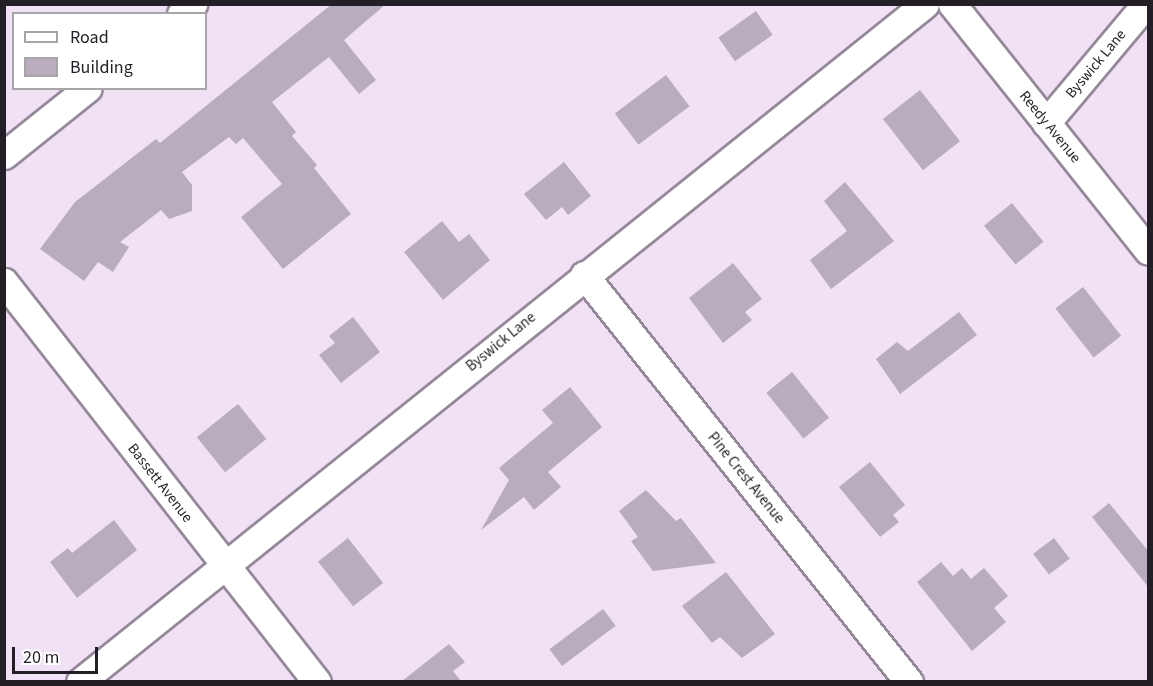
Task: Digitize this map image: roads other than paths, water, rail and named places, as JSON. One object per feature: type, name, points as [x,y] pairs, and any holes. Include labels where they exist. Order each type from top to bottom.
[{"type":"street","name":"Byswick Lane","points":[[80,681],[925,4]]},
{"type":"street","name":"Reedy Avenue","points":[[952,4],[1149,250]]},
{"type":"street","name":"Byswick Lane","points":[[1046,123],[1146,4]]},
{"type":"street","points":[[4,155],[85,90]]},
{"type":"street","name":"Pine Crest Avenue","points":[[584,275],[909,681]]},
{"type":"street","name":"Bassett Avenue","points":[[4,282],[225,567],[317,681]]}]
